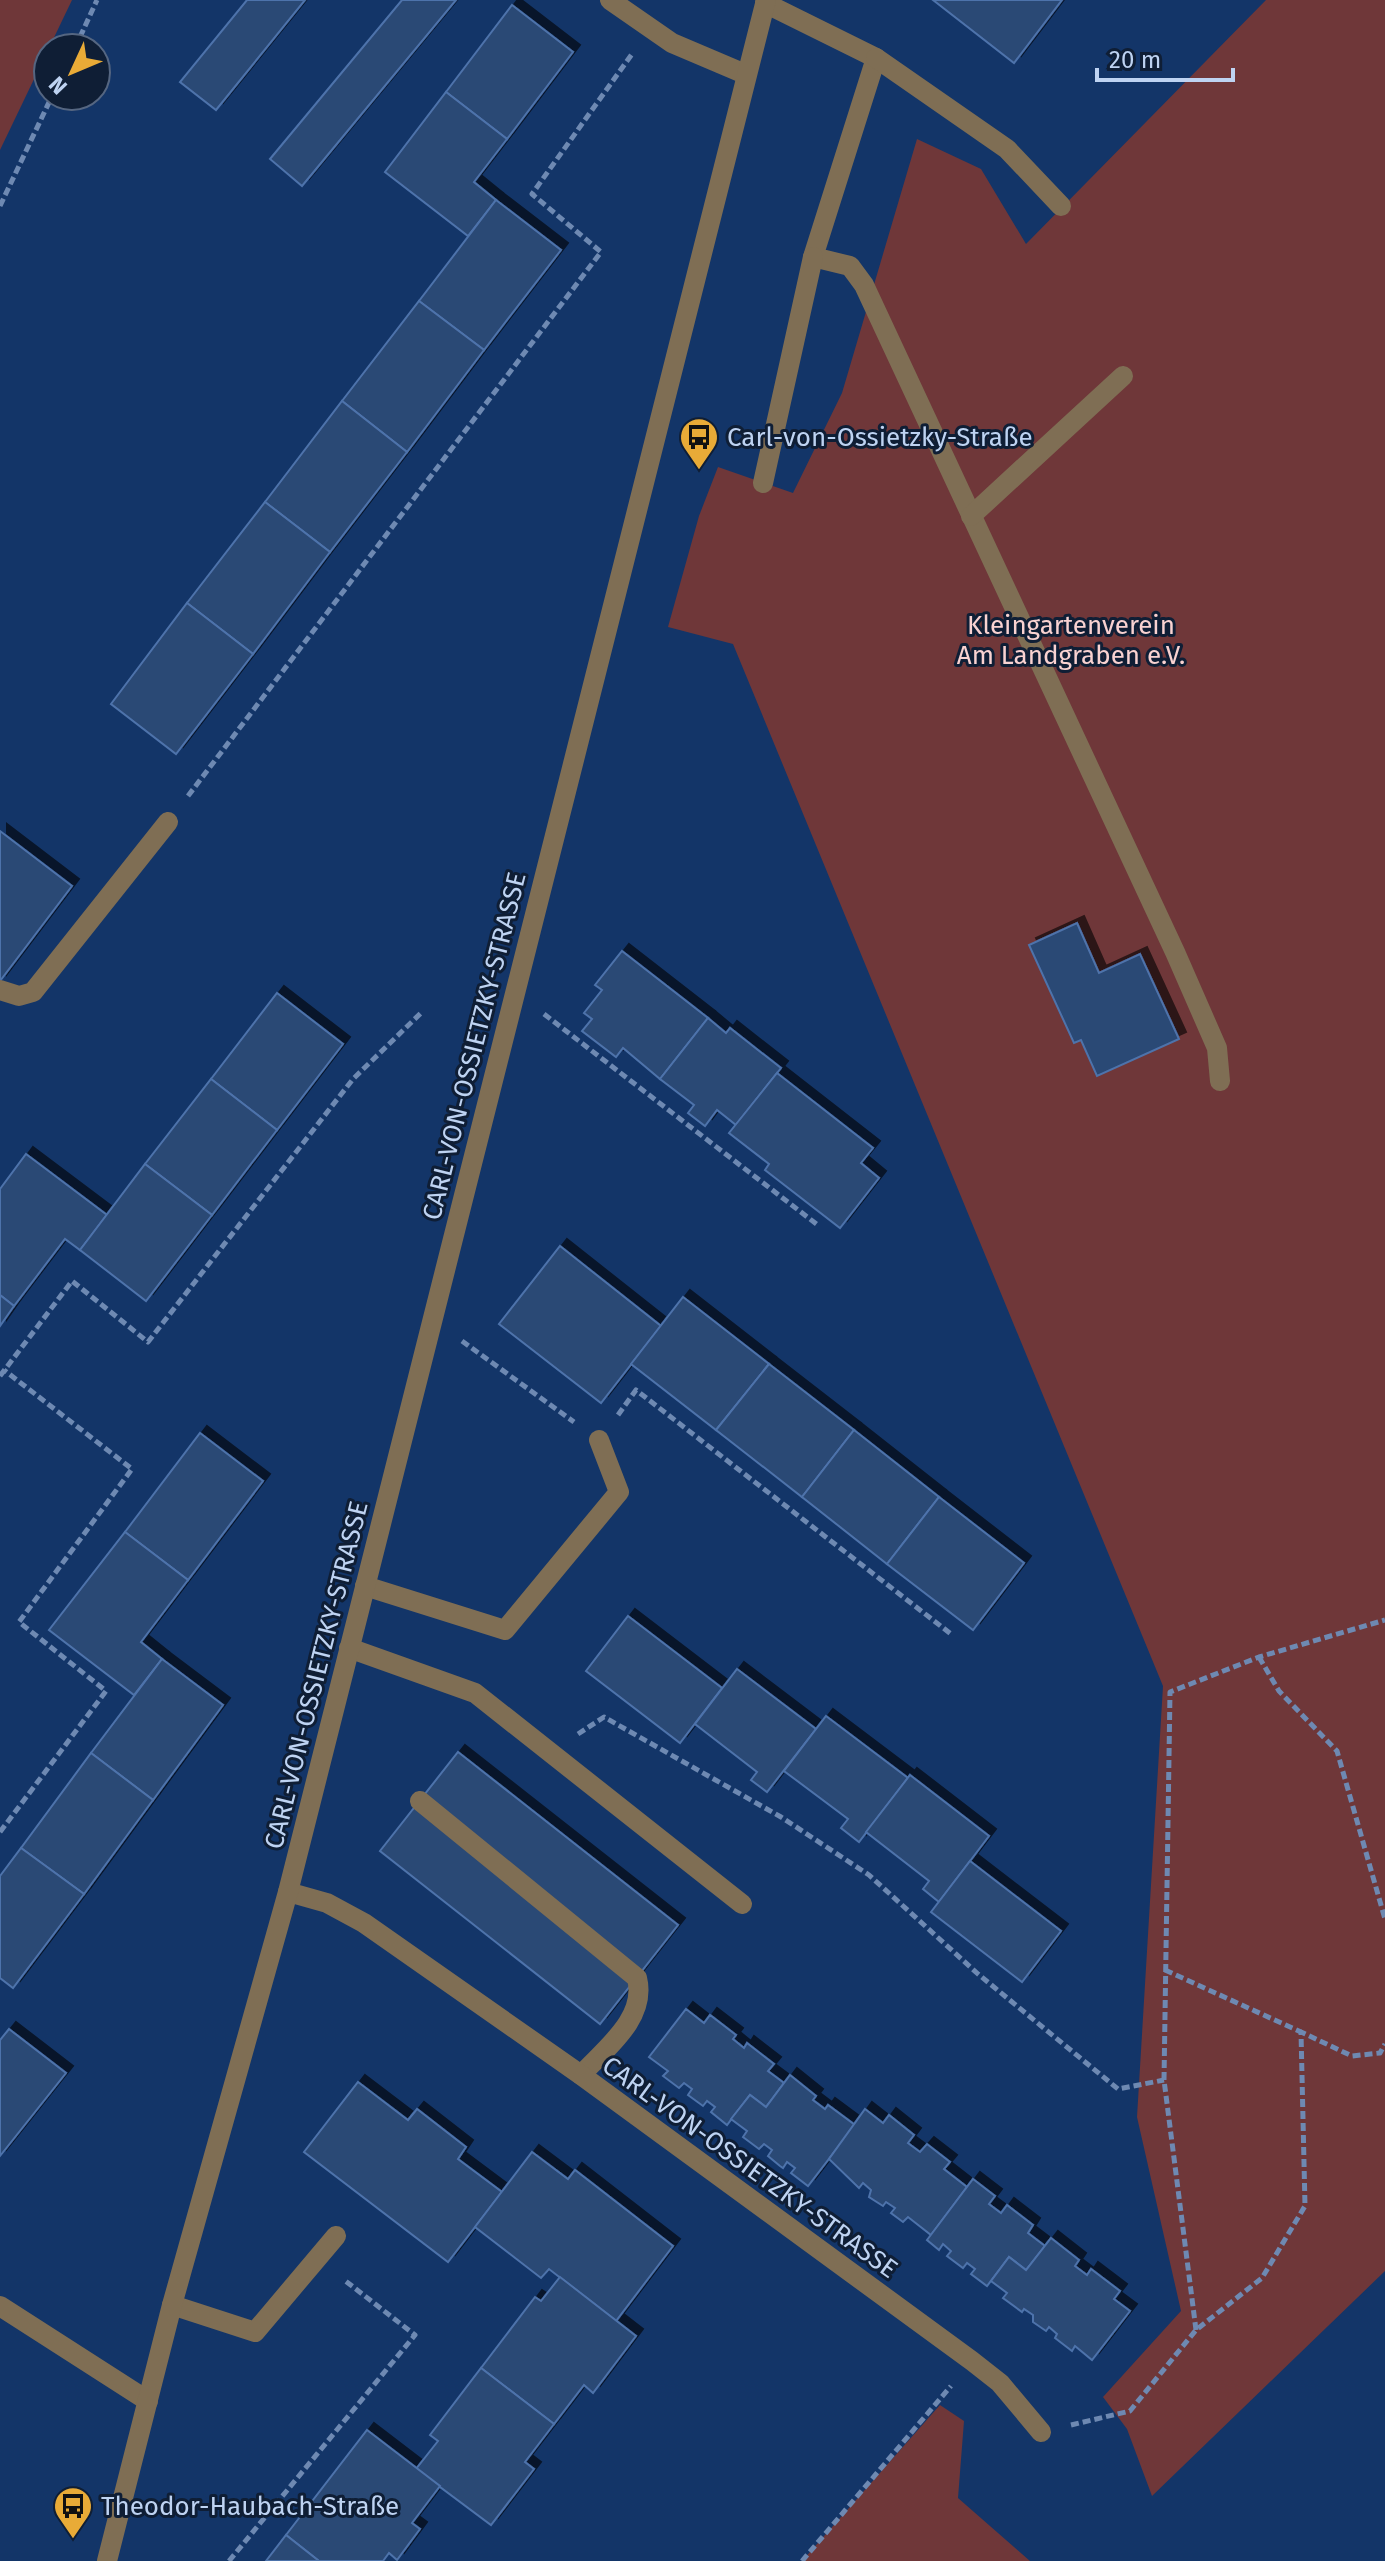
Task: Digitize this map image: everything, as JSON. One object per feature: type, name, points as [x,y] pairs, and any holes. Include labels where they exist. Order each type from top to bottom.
[{"type":"street","points":[[610,0],[649,30],[745,74]]},
{"type":"street","points":[[765,2],[876,58],[1007,149],[1061,206]]},
{"type":"street","name":"CARL-VON-OSSIETZKY-STRASSE","points":[[107,2561],[172,2305],[288,1892],[765,2]]},
{"type":"street","points":[[763,483],[813,257],[876,58]]},
{"type":"street","points":[[813,257],[850,266],[864,285],[1217,1048],[1220,1081]]},
{"type":"street","points":[[971,516],[1123,376]]},
{"type":"street","points":[[0,990],[19,996],[33,992],[168,822]]},
{"type":"street","points":[[365,1586],[505,1630],[619,1492],[599,1440]]},
{"type":"street","points":[[349,1648],[475,1693],[742,1904]]},
{"type":"street","points":[[420,1801],[637,1978],[639,2001],[626,2026],[581,2075]]},
{"type":"street","name":"CARL-VON-OSSIETZKY-STRASSE","points":[[288,1892],[327,1903],[364,1923],[581,2075],[972,2361],[1000,2383],[1041,2432]]},
{"type":"street","points":[[172,2305],[255,2332],[336,2236]]},
{"type":"street","points":[[0,2306],[148,2401]]},
{"type":"path","points":[[82,32],[97,0]]},
{"type":"path","points":[[168,822],[601,252],[532,194],[649,30]]},
{"type":"path","points":[[0,206],[44,112]]},
{"type":"path","points":[[514,992],[819,1226]]},
{"type":"path","points":[[0,1832],[106,1691],[19,1622],[132,1469],[2,1373],[72,1281],[148,1342],[353,1079],[422,1012]]},
{"type":"path","points":[[432,1319],[599,1440],[636,1390],[951,1634]]},
{"type":"path","points":[[1196,2330],[1164,2080],[1170,1692],[1259,1657],[1385,1620]]},
{"type":"path","points":[[1259,1657],[1279,1691],[1337,1751],[1385,1919]]},
{"type":"path","points":[[550,1753],[604,1717],[781,1817],[869,1875],[978,1974],[1118,2089],[1164,2080]]},
{"type":"path","points":[[1165,1970],[1352,2056],[1380,2053],[1385,2044]]},
{"type":"path","points":[[1041,2432],[1130,2411],[1196,2330],[1262,2278],[1305,2206],[1301,2032]]},
{"type":"path","points":[[229,2561],[415,2335],[317,2258]]},
{"type":"path","points":[[802,2561],[972,2361]]},
{"type":"green space","points":[[0,0],[72,0],[57,32],[32,32],[32,83],[0,150]]},
{"type":"green space","name":"Kleingartenverein Am Landgraben e.V.","points":[[1266,0],[1385,0],[1385,2271],[1152,2496],[1127,2429],[1103,2397],[1181,2311],[1137,2117],[1163,1686],[733,644],[668,627],[699,516],[718,467],[793,493],[842,393],[917,139],[981,169],[1026,244]]},
{"type":"green space","points":[[940,2405],[964,2421],[958,2498],[1030,2561],[802,2561]]},
{"type":"building","points":[[247,0],[305,0],[216,110],[180,82]]},
{"type":"building","points":[[402,0],[456,0],[302,186],[270,159]]},
{"type":"building","points":[[933,0],[1062,0],[1014,63]]},
{"type":"building","points":[[512,5],[573,52],[507,139],[446,92]]},
{"type":"building","points":[[446,92],[507,139],[474,182],[496,200],[468,236],[385,172]]},
{"type":"building","points":[[496,200],[561,250],[484,350],[419,301]]},
{"type":"building","points":[[419,301],[484,350],[407,452],[342,401]]},
{"type":"building","points":[[342,401],[407,452],[330,552],[265,502]]},
{"type":"building","points":[[265,502],[330,552],[253,654],[187,603]]},
{"type":"building","points":[[187,603],[253,654],[176,754],[111,704]]},
{"type":"building","points":[[0,831],[72,886],[0,981]]},
{"type":"building","points":[[1077,923],[1099,973],[1140,954],[1179,1039],[1097,1076],[1081,1040],[1074,1043],[1029,945]]},
{"type":"building","points":[[622,951],[708,1018],[660,1079],[623,1048],[616,1057],[582,1031],[592,1019],[584,1013],[602,990],[595,985]]},
{"type":"building","points":[[277,993],[343,1044],[277,1130],[211,1079]]},
{"type":"building","points":[[708,1018],[726,1033],[730,1028],[781,1068],[736,1125],[717,1110],[705,1126],[688,1113],[694,1105],[660,1079]]},
{"type":"building","points":[[777,1073],[873,1148],[861,1163],[879,1178],[840,1228],[765,1170],[769,1164],[729,1133]]},
{"type":"building","points":[[211,1079],[277,1130],[212,1215],[145,1164]]},
{"type":"building","points":[[26,1154],[107,1215],[80,1250],[65,1239],[14,1306],[0,1295],[0,1189]]},
{"type":"building","points":[[145,1164],[212,1215],[146,1301],[80,1250]]},
{"type":"building","points":[[560,1246],[661,1326],[601,1403],[499,1324]]},
{"type":"building","points":[[0,1295],[14,1306],[0,1326]]},
{"type":"building","points":[[683,1297],[769,1364],[716,1430],[631,1364]]},
{"type":"building","points":[[769,1364],[854,1430],[802,1497],[716,1430]]},
{"type":"building","points":[[854,1430],[939,1497],[887,1564],[802,1497]]},
{"type":"building","points":[[200,1433],[263,1481],[188,1580],[125,1532]]},
{"type":"building","points":[[939,1497],[1024,1563],[973,1630],[887,1564]]},
{"type":"building","points":[[125,1532],[188,1580],[141,1642],[162,1659],[134,1695],[49,1630]]},
{"type":"building","points":[[628,1616],[722,1688],[680,1743],[586,1671]]},
{"type":"building","points":[[162,1659],[223,1705],[153,1800],[91,1753]]},
{"type":"building","points":[[737,1669],[816,1729],[767,1792],[751,1780],[757,1772],[695,1724]]},
{"type":"building","points":[[826,1716],[908,1778],[859,1842],[841,1828],[848,1819],[784,1771]]},
{"type":"building","points":[[458,1752],[678,1925],[600,2024],[380,1851]]},
{"type":"building","points":[[91,1753],[153,1800],[84,1894],[21,1848]]},
{"type":"building","points":[[910,1775],[989,1836],[939,1902],[923,1889],[929,1881],[866,1832]]},
{"type":"building","points":[[21,1848],[84,1894],[13,1988],[0,1978],[0,1876]]},
{"type":"building","points":[[970,1861],[1061,1931],[1022,1982],[931,1912]]},
{"type":"building","points":[[686,2009],[704,2023],[710,2015],[736,2035],[733,2039],[744,2048],[747,2043],[774,2064],[768,2071],[784,2083],[766,2107],[750,2095],[727,2125],[711,2112],[715,2107],[707,2101],[703,2106],[688,2095],[692,2089],[684,2083],[679,2088],[663,2076],[668,2071],[649,2057]]},
{"type":"building","points":[[9,2029],[66,2073],[0,2156],[0,2040]]},
{"type":"building","points":[[790,2075],[816,2096],[813,2100],[825,2109],[828,2105],[855,2125],[808,2186],[791,2173],[795,2168],[787,2162],[783,2168],[768,2156],[772,2150],[764,2144],[759,2149],[743,2137],[747,2131],[731,2119],[750,2095],[766,2107]]},
{"type":"building","points":[[358,2082],[408,2120],[417,2109],[466,2147],[458,2159],[502,2192],[448,2262],[304,2152]]},
{"type":"building","points":[[865,2109],[883,2123],[889,2115],[914,2135],[908,2143],[920,2152],[927,2144],[950,2162],[944,2169],[967,2187],[931,2235],[908,2217],[903,2222],[891,2213],[895,2208],[886,2202],[883,2206],[869,2197],[871,2190],[863,2183],[859,2188],[829,2159]]},
{"type":"building","points":[[532,2152],[568,2179],[575,2170],[673,2246],[616,2321],[549,2269],[541,2278],[475,2227]]},
{"type":"building","points":[[973,2179],[995,2196],[989,2204],[1001,2213],[1007,2205],[1033,2225],[1028,2233],[1045,2246],[1026,2270],[1009,2257],[987,2286],[971,2274],[975,2269],[967,2263],[963,2268],[947,2256],[951,2251],[943,2244],[939,2250],[927,2240]]},
{"type":"building","points":[[1051,2238],[1079,2260],[1075,2266],[1087,2275],[1091,2269],[1120,2291],[1114,2299],[1130,2311],[1092,2360],[1075,2346],[1072,2351],[1055,2338],[1057,2334],[1049,2327],[1046,2331],[1033,2322],[1033,2315],[1024,2309],[1022,2312],[1003,2298],[1007,2293],[991,2281],[1009,2257],[1026,2270]]},
{"type":"building","points":[[560,2277],[636,2336],[593,2393],[584,2385],[554,2424],[481,2368],[535,2297],[541,2301]]},
{"type":"building","points":[[481,2368],[554,2424],[525,2462],[534,2469],[491,2525],[416,2469],[438,2441],[430,2435]]},
{"type":"building","points":[[367,2430],[440,2486],[412,2523],[420,2529],[397,2560],[389,2553],[383,2561],[319,2561],[286,2535]]},
{"type":"building","points":[[286,2535],[319,2561],[266,2561]]},
{"type":"place","name":"Carl-von-Ossietzky-Straße","points":[[699,471]]},
{"type":"place","name":"Theodor-Haubach-Straße","points":[[73,2540]]}]
